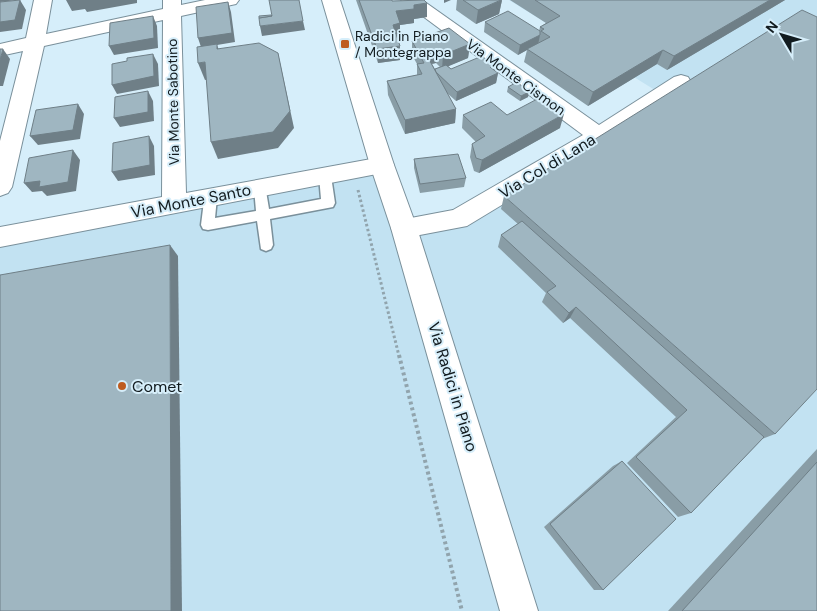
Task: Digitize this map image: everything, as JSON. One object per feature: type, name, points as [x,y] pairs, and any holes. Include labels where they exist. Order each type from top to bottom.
[{"type":"street","points":[[0,187],[36,42],[43,0]]},
{"type":"street","points":[[0,50],[172,6],[230,0]]},
{"type":"street","name":"Via Radici in Piano","points":[[330,0],[404,228],[519,611]]},
{"type":"street","name":"Via Monte Cismon","points":[[410,0],[599,136]]},
{"type":"street","name":"Via Monte Sabotino","points":[[172,6],[174,204]]},
{"type":"street","name":"Via Col di Lana","points":[[404,228],[458,219],[599,136],[681,82]]},
{"type":"street","name":"Via Monte Santo","points":[[0,237],[382,165]]},
{"type":"lane","points":[[210,197],[208,225],[328,203],[325,176]]},
{"type":"lane","points":[[260,188],[266,244]]},
{"type":"path","points":[[353,170],[462,611]]},
{"type":"shaded area","points":[[509,0],[817,0],[817,611],[0,611],[0,243],[390,165],[417,226],[499,204],[663,95]]},
{"type":"building","points":[[20,0],[15,20],[0,22],[0,2]]},
{"type":"building","points":[[269,0],[299,0],[303,21],[260,26],[259,18],[272,16]]},
{"type":"building","points":[[359,0],[424,0],[427,3],[414,5],[414,9],[396,11],[400,23],[393,25],[400,46],[377,49]]},
{"type":"building","points":[[463,0],[501,0],[478,10]]},
{"type":"building","points":[[535,0],[770,0],[674,56],[663,50],[593,92],[527,49],[550,37],[541,31],[544,29],[540,27],[560,16]]},
{"type":"building","points":[[228,2],[232,33],[198,38],[196,7]]},
{"type":"building","points":[[802,10],[817,17],[817,389],[775,434],[504,196]]},
{"type":"building","points":[[508,11],[540,31],[540,35],[520,45],[485,22]]},
{"type":"building","points":[[153,16],[154,38],[109,46],[110,23]]},
{"type":"building","points":[[259,16],[272,16],[259,18]]},
{"type":"building","points":[[449,28],[470,44],[443,55],[437,49],[425,52],[456,109],[405,120],[387,81],[422,74],[417,64],[424,63],[412,41]]},
{"type":"building","points":[[259,43],[278,53],[290,111],[273,132],[211,142],[205,62],[198,63],[197,47],[217,44],[217,49]]},
{"type":"building","points":[[0,49],[3,49],[0,60]]},
{"type":"building","points":[[153,54],[154,76],[112,85],[112,64],[127,61],[127,58]]},
{"type":"building","points":[[482,56],[494,66],[490,67],[498,73],[457,92],[435,69],[446,65],[451,69]]},
{"type":"building","points":[[517,82],[529,92],[521,96],[508,87]]},
{"type":"building","points":[[148,91],[148,112],[114,118],[115,97]]},
{"type":"building","points":[[541,97],[564,114],[482,160],[476,158],[472,144],[485,136],[463,115],[491,102],[507,115]]},
{"type":"building","points":[[78,104],[73,130],[30,136],[36,110]]},
{"type":"building","points":[[149,136],[150,165],[112,172],[113,143]]},
{"type":"building","points":[[73,150],[68,182],[39,187],[40,181],[24,183],[29,158]]},
{"type":"building","points":[[458,154],[466,178],[420,184],[414,159]]},
{"type":"building","points":[[522,221],[764,437],[691,513],[636,457],[687,410],[576,307],[569,313],[547,292],[556,286],[501,235]]},
{"type":"building","points":[[170,245],[171,611],[0,611],[0,275]]},
{"type":"building","points":[[622,461],[676,519],[603,590],[550,524]]},
{"type":"building","points":[[817,462],[817,611],[682,611]]},
{"type":"place","name":"Radici in Piano / Montegrappa","points":[[345,44]]},
{"type":"place","name":"Comet","points":[[122,386]]}]
